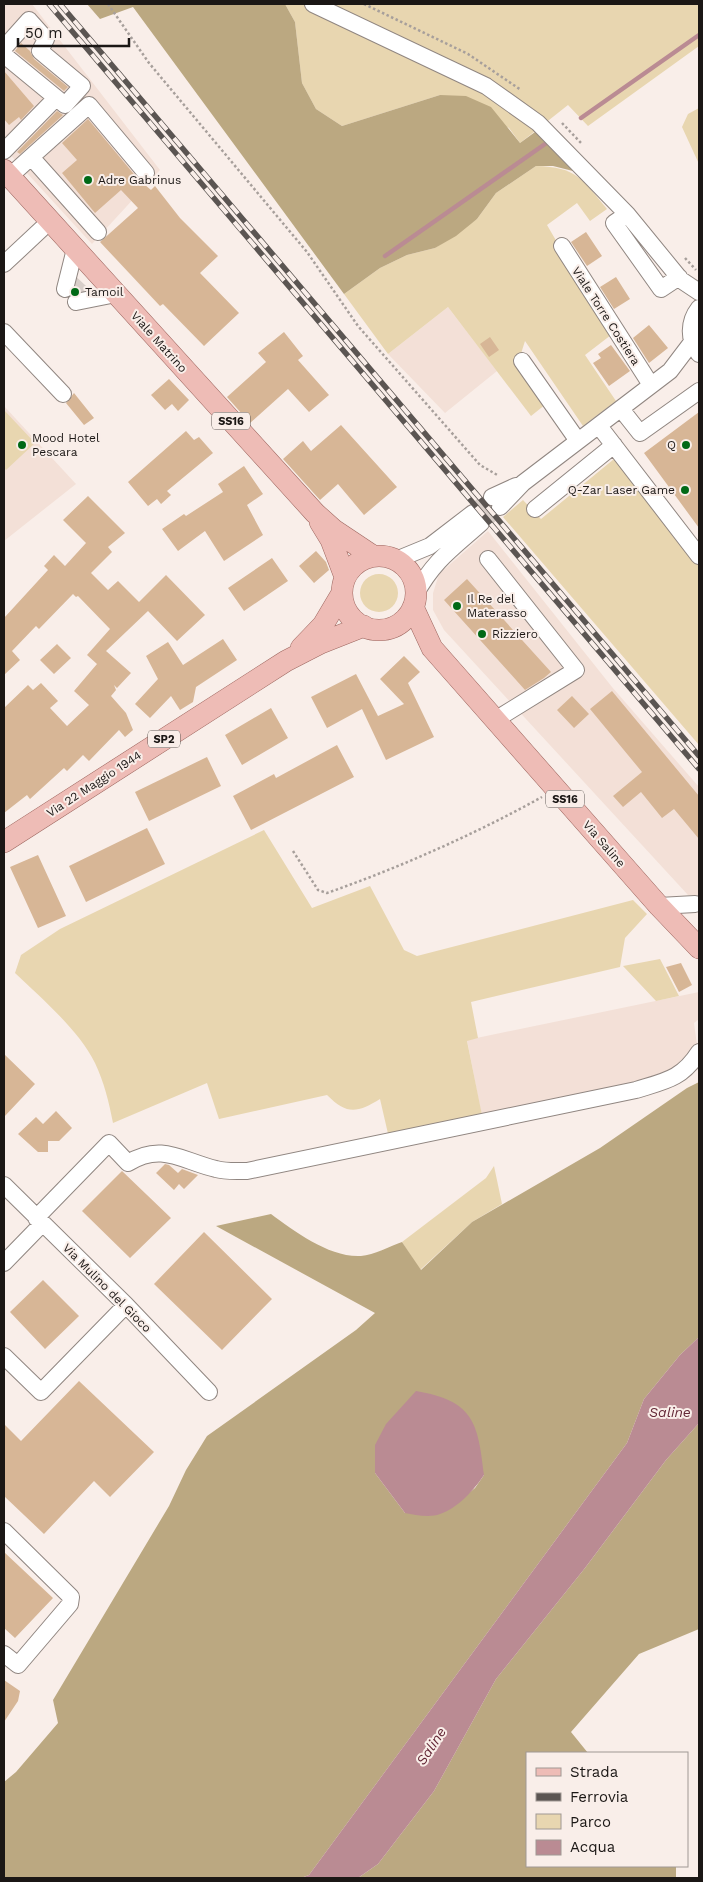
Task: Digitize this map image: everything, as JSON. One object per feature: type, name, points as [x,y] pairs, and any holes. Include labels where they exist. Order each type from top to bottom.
[{"type":"main road","name":"Viale Matrino","points":[[7,174],[315,513],[334,530],[373,556]]},
{"type":"main road","name":"Viale Matrino","points":[[315,513],[331,540],[343,585]]},
{"type":"main road","name":"SS16","points":[[373,556],[384,556],[396,560],[411,574],[414,601]]},
{"type":"main road","points":[[343,585],[352,568],[361,560],[373,556]]},
{"type":"main road","name":"SS16","points":[[343,585],[348,613],[374,628]]},
{"type":"main road","name":"Via 22 Maggio 1944","points":[[286,661],[323,625],[343,585]]},
{"type":"main road","points":[[374,628],[401,622],[414,601]]},
{"type":"main road","name":"Via Saline","points":[[414,601],[432,648],[659,906],[699,948]]},
{"type":"main road","name":"Via 22 Maggio 1944","points":[[6,840],[286,661],[322,642],[374,628]]},
{"type":"main road","name":"Via Saline","points":[[374,628],[432,648]]},
{"type":"street","points":[[313,4],[486,86],[538,122],[627,214],[680,279],[696,314],[690,331],[696,348],[670,371],[599,426],[523,484],[496,502]]},
{"type":"street","points":[[4,48],[29,20],[46,38],[40,51],[82,86],[65,105],[4,55]]},
{"type":"street","points":[[4,151],[56,98]]},
{"type":"street","points":[[7,174],[31,158],[89,105],[146,173]]},
{"type":"street","points":[[31,158],[98,232]]},
{"type":"street","points":[[4,264],[50,221]]},
{"type":"street","name":"Viale Torre Costiera","points":[[562,246],[651,385]]},
{"type":"street","points":[[68,283],[75,249]]},
{"type":"street","points":[[680,279],[699,292]]},
{"type":"street","points":[[83,299],[116,294]]},
{"type":"street","points":[[4,332],[63,394]]},
{"type":"street","points":[[522,361],[578,441]]},
{"type":"street","points":[[670,371],[699,361]]},
{"type":"street","points":[[621,409],[640,433],[699,390]]},
{"type":"street","points":[[599,426],[699,556]]},
{"type":"street","points":[[535,508],[614,445]]},
{"type":"street","points":[[396,560],[430,546],[477,518],[426,575],[414,601]]},
{"type":"street","points":[[488,559],[576,670],[495,720]]},
{"type":"street","points":[[659,906],[695,904]]},
{"type":"street","points":[[4,1264],[39,1221],[109,1143],[128,1162],[142,1154],[170,1153],[217,1170],[247,1172],[636,1090],[674,1078],[689,1068],[699,1052]]},
{"type":"street","name":"Via Mulino del Gioco","points":[[4,1185],[126,1305],[208,1392]]},
{"type":"street","points":[[4,1356],[41,1392],[126,1305]]},
{"type":"street","points":[[4,1531],[71,1597],[70,1604],[18,1665],[4,1654]]},
{"type":"path","points":[[108,4],[149,63],[307,252],[364,333],[480,465],[497,475],[523,484]]},
{"type":"path","points":[[293,851],[318,890],[327,893],[383,874],[502,819],[556,789]]},
{"type":"shaded area","points":[[4,4],[32,4],[160,170],[92,244],[4,148]]},
{"type":"shaded area","points":[[87,4],[285,4],[295,22],[302,83],[316,109],[342,126],[440,95],[466,96],[491,107],[520,143],[535,132],[573,171],[553,166],[536,166],[496,193],[477,219],[456,236],[435,248],[407,255],[380,268],[344,294],[133,7],[100,19]]},
{"type":"shaded area","points":[[448,307],[497,371],[445,413],[388,354]]},
{"type":"shaded area","name":"Mood Hotel Pescara","points":[[4,406],[76,484],[4,541]]},
{"type":"shaded area","points":[[488,531],[612,687],[699,787],[699,895],[688,895],[444,630],[433,610],[433,593],[439,574]]},
{"type":"shaded area","points":[[699,992],[699,1019],[694,1023],[697,1045],[694,1053],[659,1079],[482,1117],[467,1040]]},
{"type":"shaded area","points":[[699,1082],[699,1337],[680,1355],[644,1399],[627,1443],[309,1875],[301,1878],[4,1878],[4,1782],[16,1772],[58,1723],[53,1700],[169,1506],[186,1470],[207,1436],[356,1330],[375,1313],[216,1226],[271,1214],[313,1242],[337,1253],[349,1255],[361,1256],[371,1254],[402,1242],[421,1270],[472,1222],[600,1148],[687,1088]],"holes":[[[375,1473],[484,1475],[475,1488],[453,1506],[405,1513]]]},
{"type":"shaded area","points":[[699,1423],[699,1629],[639,1654],[571,1732],[587,1752],[526,1752],[526,1867],[676,1867],[676,1878],[358,1878],[378,1864],[434,1791],[496,1679],[585,1568],[666,1460]]},
{"type":"green space","points":[[285,4],[699,4],[699,46],[588,126],[568,105],[520,143],[509,128],[440,95],[342,126],[316,109],[302,83],[295,22]]},
{"type":"green space","points":[[699,108],[699,164],[682,127],[688,114]]},
{"type":"green space","points":[[536,166],[570,172],[584,182],[607,209],[590,221],[577,203],[547,225],[611,335],[585,355],[616,401],[583,426],[525,341],[518,363],[546,404],[531,416],[448,307],[388,354],[344,294],[380,268],[407,255],[435,248],[477,219],[496,193]]},
{"type":"green space","points":[[4,410],[35,443],[6,470],[4,468]]},
{"type":"green space","points":[[614,459],[699,564],[699,745],[503,517],[523,500],[541,519]]},
{"type":"green space","points":[[379,574],[392,580],[398,593],[392,606],[379,612],[366,606],[360,593],[366,580]]},
{"type":"green space","points":[[264,830],[312,908],[370,886],[404,950],[417,956],[633,900],[647,914],[625,938],[620,967],[471,1002],[478,1038],[467,1041],[482,1115],[389,1138],[380,1099],[365,1107],[352,1110],[340,1106],[327,1095],[219,1119],[207,1083],[113,1123],[104,1085],[88,1051],[59,1015],[15,973],[21,955],[60,929]]},
{"type":"green space","points":[[660,959],[679,996],[656,1001],[623,966]]},
{"type":"green space","points":[[494,1166],[502,1204],[472,1222],[420,1270],[402,1242],[486,1178]]},
{"type":"water","name":"Saline","points":[[699,1337],[699,1423],[666,1460],[585,1568],[496,1679],[434,1791],[378,1864],[358,1878],[301,1878],[309,1875],[627,1443],[644,1399],[680,1355]]},
{"type":"water","points":[[416,1391],[435,1395],[461,1408],[469,1416],[475,1427],[482,1456],[484,1475],[475,1487],[453,1507],[432,1516],[405,1513],[375,1473],[375,1445],[386,1424]]},
{"type":"building","points":[[21,43],[30,51],[34,59],[68,87],[64,91],[15,51]]},
{"type":"building","points":[[4,71],[34,106],[21,120],[19,117],[9,125],[4,119]]},
{"type":"building","points":[[57,111],[63,115],[20,154],[17,152]]},
{"type":"building","points":[[88,119],[138,179],[151,190],[155,186],[180,218],[218,256],[200,273],[239,313],[204,346],[163,304],[160,306],[100,242],[138,208],[121,190],[95,213],[62,173],[77,160],[62,143]]},
{"type":"building","points":[[586,232],[602,256],[587,266],[571,242]]},
{"type":"building","points":[[616,277],[630,299],[614,309],[600,287]]},
{"type":"building","points":[[649,325],[668,348],[649,363],[633,338]]},
{"type":"building","points":[[284,332],[303,356],[298,360],[329,395],[309,412],[288,389],[250,423],[227,397],[266,362],[258,353]]},
{"type":"building","points":[[490,337],[499,350],[489,357],[480,344]]},
{"type":"building","points":[[611,345],[630,371],[609,386],[593,363],[601,358],[598,354]]},
{"type":"building","points":[[169,379],[189,400],[178,411],[172,404],[165,410],[151,395]]},
{"type":"building","points":[[74,393],[94,418],[84,425],[66,403]]},
{"type":"building","name":"Q-Zar Laser Game","points":[[699,412],[699,528],[644,453]]},
{"type":"building","points":[[341,425],[397,487],[364,515],[338,484],[320,500],[283,459],[303,441],[311,451]]},
{"type":"building","points":[[186,431],[194,440],[199,437],[213,453],[167,491],[171,495],[161,504],[157,499],[148,506],[128,482]]},
{"type":"building","points":[[244,466],[263,494],[247,505],[263,535],[224,561],[205,531],[178,551],[162,529],[223,492],[218,484]]},
{"type":"building","points":[[88,496],[125,533],[108,547],[112,552],[91,573],[108,590],[118,581],[139,602],[166,575],[205,615],[177,641],[148,611],[106,651],[131,673],[117,688],[114,685],[116,690],[111,696],[126,713],[133,730],[125,737],[119,730],[89,761],[83,755],[67,771],[64,768],[30,799],[27,795],[4,813],[4,708],[28,685],[33,690],[41,683],[58,701],[50,708],[67,726],[89,705],[74,691],[97,664],[87,655],[110,629],[78,596],[76,597],[73,594],[39,629],[36,626],[12,651],[20,660],[4,675],[4,618],[48,570],[44,566],[54,555],[65,566],[86,543],[63,520]]},
{"type":"building","points":[[316,551],[326,562],[329,570],[314,583],[299,566]]},
{"type":"building","points":[[272,558],[288,581],[244,611],[228,588]]},
{"type":"building","points":[[467,579],[551,672],[544,678],[525,690],[444,600]]},
{"type":"building","points":[[223,639],[237,660],[196,687],[193,702],[180,710],[171,696],[150,718],[135,704],[158,679],[146,656],[168,642],[183,665]]},
{"type":"building","points":[[57,644],[71,658],[54,674],[40,660]]},
{"type":"building","points":[[404,656],[420,672],[408,683],[434,737],[386,760],[362,709],[327,728],[311,697],[356,674],[378,716],[404,704],[380,679]]},
{"type":"building","points":[[612,691],[699,796],[699,839],[674,809],[662,818],[641,792],[623,807],[613,796],[642,772],[590,709]]},
{"type":"building","points":[[572,696],[589,714],[574,728],[557,710]]},
{"type":"building","points":[[271,708],[288,738],[242,765],[225,735]]},
{"type":"building","points":[[337,745],[354,777],[251,830],[233,796],[274,774],[276,778]]},
{"type":"building","points":[[207,757],[221,786],[149,821],[135,792]]},
{"type":"building","points":[[147,828],[165,864],[86,902],[69,866]]},
{"type":"building","points":[[38,855],[66,916],[38,928],[10,867]]},
{"type":"building","points":[[681,963],[692,985],[679,992],[666,967]]},
{"type":"building","points":[[4,1054],[35,1084],[4,1117]]},
{"type":"building","points":[[56,1111],[72,1128],[59,1141],[48,1141],[48,1152],[38,1152],[18,1134],[36,1117],[43,1124]]},
{"type":"building","points":[[165,1164],[178,1173],[182,1169],[198,1175],[184,1189],[179,1184],[174,1190],[156,1173]]},
{"type":"building","points":[[122,1171],[171,1218],[130,1258],[82,1211]]},
{"type":"building","points":[[204,1232],[272,1299],[222,1350],[154,1284]]},
{"type":"building","points":[[43,1280],[79,1316],[45,1349],[10,1312]]},
{"type":"building","points":[[79,1381],[154,1452],[110,1497],[94,1481],[44,1534],[4,1496],[4,1424],[21,1441]]},
{"type":"building","points":[[4,1552],[53,1598],[15,1638],[4,1628]]},
{"type":"building","points":[[4,1680],[20,1691],[18,1701],[4,1722]]},
{"type":"waterway","points":[[581,118],[699,35]]},
{"type":"waterway","points":[[385,256],[545,144]]},
{"type":"tunnel","points":[[71,283],[84,295]]},
{"type":"tunnel","points":[[473,513],[492,497]]},
{"type":"tunnel","points":[[481,523],[500,507]]},
{"type":"railway","points":[[49,4],[699,769]]},
{"type":"railway","points":[[60,4],[699,756]]},
{"type":"place","name":"Adre Gabrinus","points":[[88,180]]},
{"type":"place","name":"Tamoil","points":[[75,292]]},
{"type":"place","name":"Mood Hotel Pescara","points":[[22,445]]},
{"type":"place","name":"Q","points":[[686,445]]},
{"type":"place","name":"Q-Zar Laser Game","points":[[685,490]]},
{"type":"place","name":"Il Re del Materasso","points":[[457,606]]},
{"type":"place","name":"Rizziero","points":[[482,634]]}]
